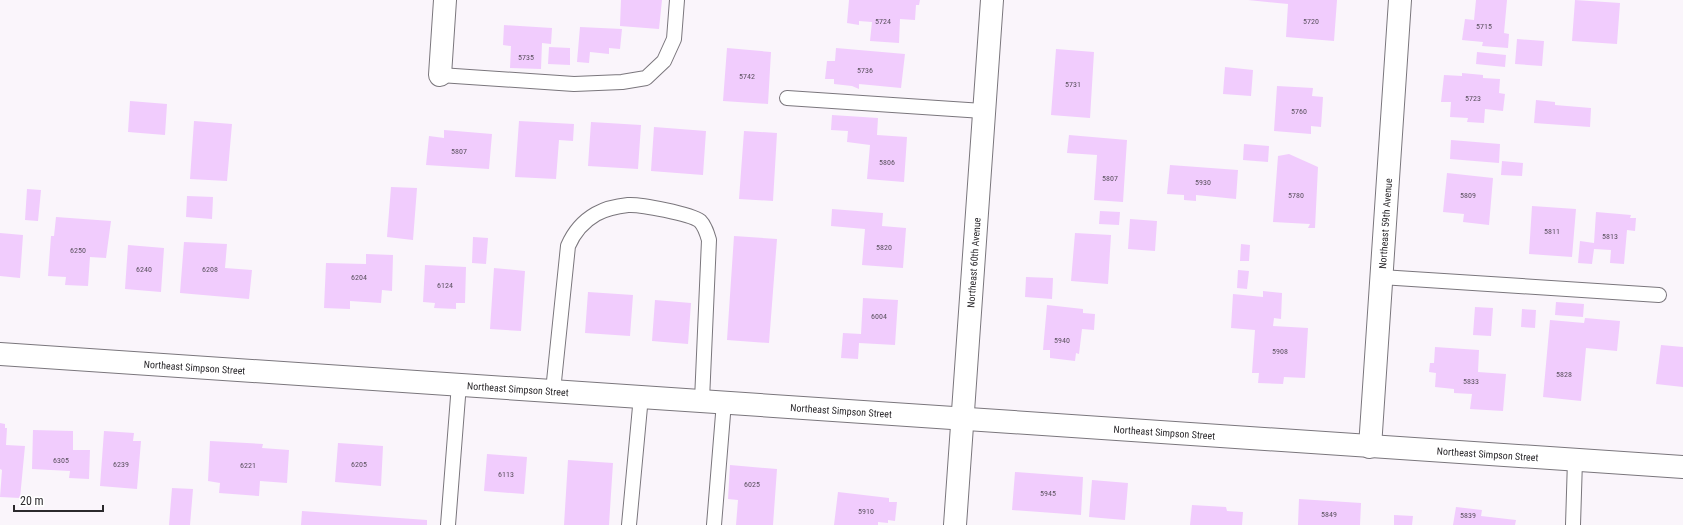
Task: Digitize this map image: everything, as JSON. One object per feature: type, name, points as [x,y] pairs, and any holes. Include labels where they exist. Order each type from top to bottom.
[{"type":"street","points":[[440,75],[446,0]]},
{"type":"street","name":"Northeast 60th Avenue","points":[[955,525],[992,0]]},
{"type":"street","name":"Northeast 59th Avenue","points":[[1370,447],[1400,0]]},
{"type":"street","name":"Northeast Simpson Street","points":[[0,354],[1683,467]]},
{"type":"lane","points":[[440,75],[574,84],[622,82],[646,78],[664,61],[674,39],[677,0]]},
{"type":"lane","points":[[787,98],[983,111]]},
{"type":"lane","points":[[553,391],[568,246],[574,232],[597,213],[630,205],[675,212],[693,217],[705,228],[709,240],[702,400]]},
{"type":"lane","points":[[1381,276],[1658,295]]},
{"type":"lane","points":[[448,525],[459,384]]},
{"type":"lane","points":[[629,525],[641,396]]},
{"type":"lane","points":[[714,525],[724,402]]},
{"type":"lane","points":[[1573,525],[1575,460]]},
{"type":"building","points":[[621,0],[662,0],[659,29],[620,26]]},
{"type":"building","points":[[849,0],[920,0],[919,5],[916,5],[915,20],[900,19],[899,43],[870,41],[872,22],[859,21],[859,25],[847,23]]},
{"type":"building","points":[[1248,0],[1337,0],[1334,41],[1286,37],[1288,4]]},
{"type":"building","points":[[1476,0],[1507,0],[1504,33],[1509,34],[1508,48],[1482,46],[1483,42],[1462,40],[1465,19],[1474,20]]},
{"type":"building","points":[[1575,0],[1620,3],[1617,44],[1572,41]]},
{"type":"building","points":[[504,25],[552,28],[551,44],[542,43],[541,69],[510,68],[511,46],[503,45]]},
{"type":"building","points":[[580,27],[622,29],[620,49],[609,48],[609,54],[590,52],[589,63],[577,62]]},
{"type":"building","points":[[1517,39],[1544,41],[1542,66],[1515,64]]},
{"type":"building","points":[[549,47],[570,48],[570,65],[548,64]]},
{"type":"building","points":[[727,48],[771,52],[768,104],[723,101]]},
{"type":"building","points":[[836,48],[905,54],[901,88],[859,84],[859,89],[852,86],[834,84],[834,79],[825,79],[827,61],[835,61]]},
{"type":"building","points":[[1056,49],[1094,52],[1090,118],[1051,115]]},
{"type":"building","points":[[1477,52],[1506,55],[1505,67],[1476,64]]},
{"type":"building","points":[[1225,67],[1253,70],[1251,96],[1223,94]]},
{"type":"building","points":[[1462,73],[1483,75],[1483,78],[1500,79],[1499,93],[1505,94],[1503,111],[1485,109],[1484,123],[1467,122],[1468,118],[1450,117],[1451,102],[1441,102],[1444,75],[1462,76]]},
{"type":"building","points":[[1277,86],[1313,88],[1312,96],[1323,97],[1321,127],[1311,126],[1311,134],[1274,131]]},
{"type":"building","points":[[1536,100],[1555,102],[1555,105],[1591,108],[1590,127],[1534,123]]},
{"type":"building","points":[[130,101],[167,104],[165,135],[128,132]]},
{"type":"building","points":[[832,115],[878,118],[877,135],[907,137],[904,182],[867,179],[870,145],[847,142],[848,131],[831,130]]},
{"type":"building","points":[[194,121],[232,124],[227,181],[190,179]]},
{"type":"building","points":[[519,121],[574,124],[573,141],[559,140],[556,179],[515,177]]},
{"type":"building","points":[[591,122],[641,125],[638,169],[588,166]]},
{"type":"building","points":[[654,127],[706,131],[703,175],[651,171]]},
{"type":"building","points":[[444,130],[492,134],[489,169],[426,165],[429,136],[444,138]]},
{"type":"building","points":[[744,131],[777,133],[773,201],[739,199]]},
{"type":"building","points":[[1069,135],[1127,140],[1123,202],[1094,200],[1097,155],[1067,153]]},
{"type":"building","points":[[1451,140],[1500,144],[1499,163],[1450,159]]},
{"type":"building","points":[[1244,144],[1269,146],[1268,162],[1243,160]]},
{"type":"building","points":[[1289,154],[1318,167],[1315,228],[1308,228],[1310,224],[1273,222],[1278,156]]},
{"type":"building","points":[[1502,161],[1523,163],[1522,176],[1501,175]]},
{"type":"building","points":[[1170,165],[1238,170],[1236,199],[1196,195],[1196,201],[1184,200],[1184,195],[1167,194]]},
{"type":"building","points":[[1447,173],[1493,178],[1489,225],[1463,222],[1464,214],[1443,212]]},
{"type":"building","points":[[391,187],[417,188],[413,240],[387,237]]},
{"type":"building","points":[[27,189],[41,190],[38,221],[25,220]]},
{"type":"building","points":[[187,196],[213,197],[212,219],[186,217]]},
{"type":"building","points":[[1532,206],[1576,209],[1572,257],[1529,254]]},
{"type":"building","points":[[832,209],[883,213],[882,226],[906,228],[903,268],[862,265],[865,229],[831,226]]},
{"type":"building","points":[[1100,211],[1120,212],[1119,225],[1099,224]]},
{"type":"building","points":[[1596,212],[1631,215],[1630,218],[1636,218],[1635,231],[1627,230],[1624,264],[1610,263],[1611,250],[1594,249],[1592,264],[1578,263],[1580,241],[1594,243]]},
{"type":"building","points":[[56,217],[111,221],[106,258],[90,257],[88,286],[65,285],[66,277],[48,276],[51,236],[54,236]]},
{"type":"building","points":[[1130,219],[1157,221],[1155,251],[1128,249]]},
{"type":"building","points":[[0,233],[23,235],[20,278],[0,276]]},
{"type":"building","points":[[1075,233],[1111,235],[1108,284],[1071,281]]},
{"type":"building","points":[[734,236],[777,239],[769,343],[727,340]]},
{"type":"building","points":[[473,237],[488,238],[486,264],[472,263]]},
{"type":"building","points":[[184,242],[227,244],[225,268],[252,270],[249,299],[180,293]]},
{"type":"building","points":[[1241,244],[1250,245],[1249,261],[1240,261]]},
{"type":"building","points":[[128,245],[164,248],[161,292],[125,289]]},
{"type":"building","points":[[366,254],[393,255],[392,291],[382,290],[381,303],[350,301],[350,309],[324,308],[326,263],[366,264]]},
{"type":"building","points":[[425,265],[466,267],[465,303],[456,303],[456,309],[434,308],[435,303],[423,302]]},
{"type":"building","points":[[494,268],[525,271],[521,331],[490,329]]},
{"type":"building","points":[[1238,270],[1249,271],[1247,289],[1237,288]]},
{"type":"building","points":[[1026,277],[1053,278],[1052,299],[1025,297]]},
{"type":"building","points":[[1263,291],[1282,293],[1281,319],[1274,318],[1273,326],[1308,328],[1305,378],[1284,377],[1283,384],[1258,383],[1259,373],[1252,373],[1255,330],[1231,328],[1233,294],[1263,297]]},
{"type":"building","points":[[588,292],[633,295],[630,336],[585,333]]},
{"type":"building","points":[[863,298],[898,300],[895,345],[859,343],[858,359],[841,358],[843,333],[861,334]]},
{"type":"building","points":[[655,300],[691,303],[688,344],[652,341]]},
{"type":"building","points":[[1556,302],[1584,304],[1583,317],[1555,315]]},
{"type":"building","points":[[1047,305],[1083,309],[1083,313],[1095,314],[1094,330],[1082,329],[1079,354],[1076,353],[1075,361],[1050,358],[1050,350],[1043,350]]},
{"type":"building","points":[[1475,307],[1493,308],[1491,336],[1473,335]]},
{"type":"building","points":[[1522,309],[1536,310],[1535,328],[1521,327]]},
{"type":"building","points":[[1585,318],[1620,321],[1617,351],[1586,348],[1581,401],[1543,397],[1550,320],[1584,323]]},
{"type":"building","points":[[1661,345],[1683,347],[1683,387],[1656,384]]},
{"type":"building","points":[[1435,347],[1479,350],[1478,372],[1506,374],[1503,411],[1470,409],[1472,394],[1454,393],[1454,389],[1435,387],[1436,373],[1429,372],[1430,363],[1434,363]]},
{"type":"building","points":[[0,423],[5,424],[5,428],[7,428],[6,445],[25,446],[20,498],[0,497],[2,470],[0,469]]},
{"type":"building","points":[[33,430],[73,431],[73,450],[90,450],[89,479],[69,478],[70,471],[32,469]]},
{"type":"building","points":[[104,431],[134,433],[133,441],[141,441],[137,489],[100,486]]},
{"type":"building","points":[[210,441],[263,444],[262,448],[289,450],[287,483],[260,481],[259,496],[219,493],[220,483],[208,481]]},
{"type":"building","points":[[338,443],[383,446],[381,486],[335,482]]},
{"type":"building","points":[[487,454],[527,457],[524,494],[484,491]]},
{"type":"building","points":[[568,460],[613,463],[609,525],[564,525]]},
{"type":"building","points":[[730,465],[777,469],[773,525],[736,525],[738,500],[728,499]]},
{"type":"building","points":[[1015,472],[1083,477],[1081,515],[1012,510]]},
{"type":"building","points":[[1092,480],[1128,483],[1125,520],[1089,517]]},
{"type":"building","points":[[172,488],[193,489],[190,525],[169,525]]},
{"type":"building","points":[[838,492],[889,498],[889,502],[897,502],[895,521],[888,520],[888,523],[878,522],[878,525],[834,525]]},
{"type":"building","points":[[1299,499],[1361,503],[1360,525],[1298,525]]},
{"type":"building","points":[[1192,505],[1226,507],[1227,511],[1243,512],[1242,525],[1190,525]]},
{"type":"building","points":[[1456,507],[1482,510],[1481,516],[1516,520],[1515,525],[1453,525]]},
{"type":"building","points":[[302,511],[427,520],[427,525],[301,525]]},
{"type":"building","points":[[1394,515],[1413,516],[1412,525],[1394,525]]}]
